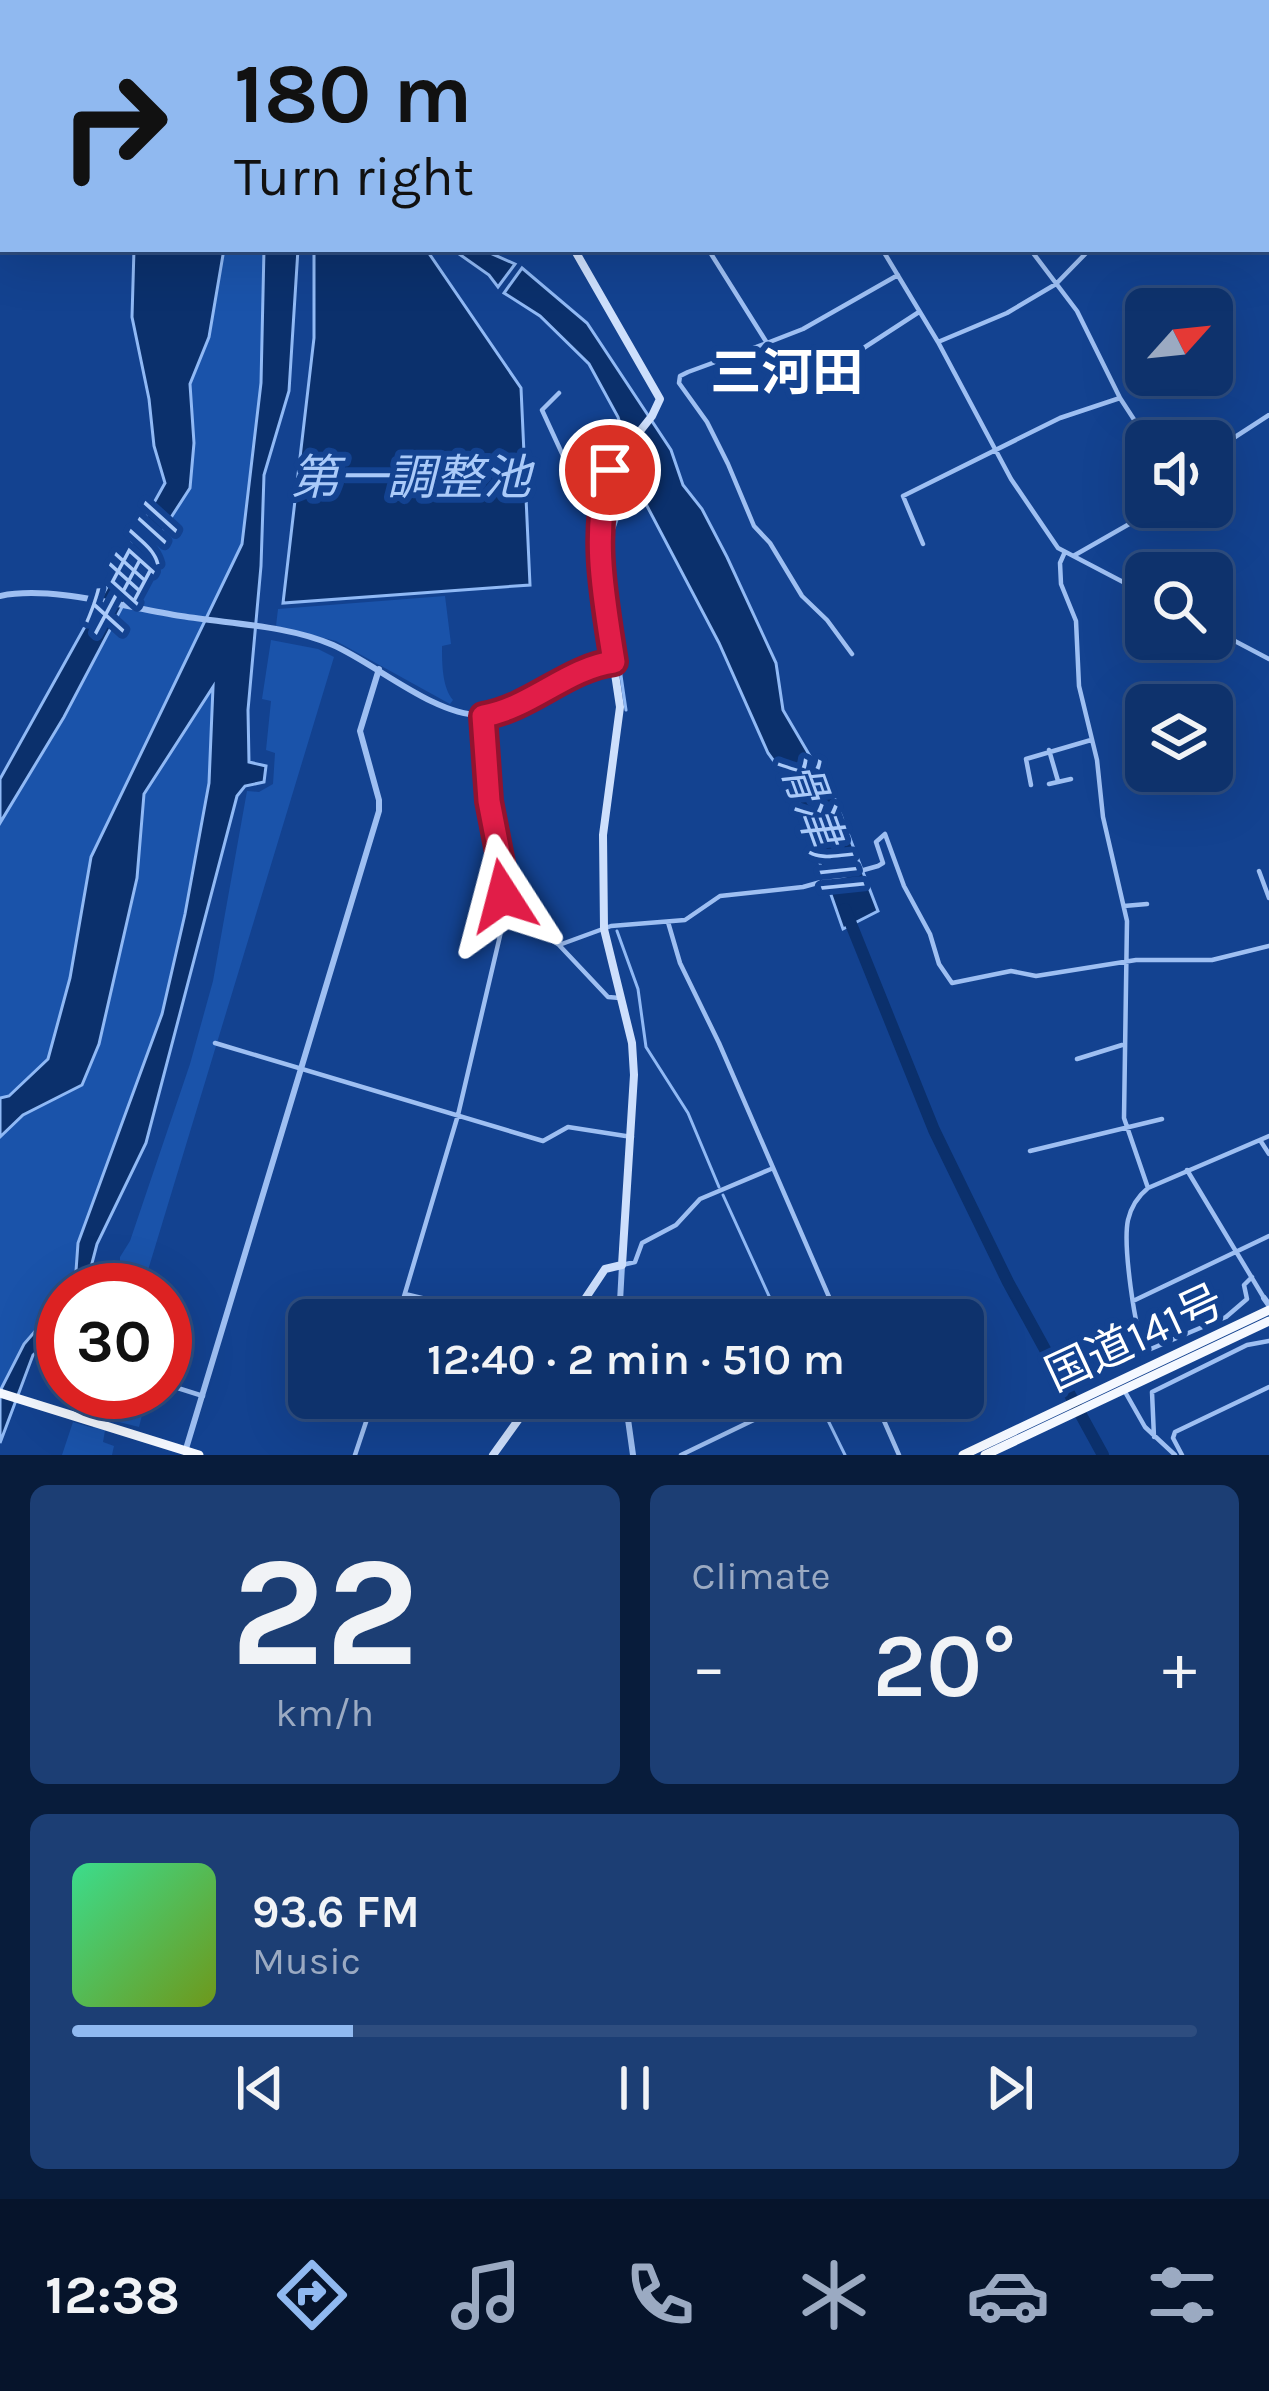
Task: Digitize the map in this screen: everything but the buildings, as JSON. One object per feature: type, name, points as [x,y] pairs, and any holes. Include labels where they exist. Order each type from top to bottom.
[{"type":"highway","name":"国道141号","points":[[985,1455],[1267,1304]]},
{"type":"highway","name":"国道141号","points":[[963,1455],[1269,1321]]},
{"type":"highway","points":[[0,1394],[200,1455]]},
{"type":"main road","points":[[576,252],[658,392],[658,405],[612,464],[600,536],[601,581],[620,707],[603,835],[604,929],[633,1058],[632,1137],[622,1264],[605,1269],[585,1299]]},
{"type":"main road","points":[[494,1455],[519,1419]]},
{"type":"street","points":[[710,252],[766,343]]},
{"type":"street","points":[[884,252],[1011,479],[1064,554],[1125,584]]},
{"type":"street","points":[[1032,252],[1077,311],[1134,420]]},
{"type":"street","points":[[938,342],[1007,313],[1056,284],[1087,252]]},
{"type":"street","points":[[852,654],[802,596],[768,539],[754,526],[728,464],[679,382],[688,372],[803,329],[898,275]]},
{"type":"street","points":[[817,394],[859,361],[859,351],[919,312]]},
{"type":"street","points":[[559,393],[542,410],[600,536]]},
{"type":"street","points":[[923,544],[903,496],[1060,418],[1120,398]]},
{"type":"street","points":[[1233,439],[1269,416]]},
{"type":"street","points":[[1072,557],[1125,527]]},
{"type":"street","points":[[1064,554],[1061,584],[1076,621],[1079,686],[1124,906],[1127,1130],[1148,1188]]},
{"type":"street","points":[[0,596],[30,593],[325,642],[440,704],[483,716],[515,707],[587,668],[614,662]]},
{"type":"street","points":[[1233,640],[1269,659]]},
{"type":"street","points":[[185,1453],[379,811],[360,731],[379,669]]},
{"type":"street","points":[[403,1299],[458,1114],[503,923],[503,873],[491,820],[483,716]]},
{"type":"street","points":[[1031,784],[1026,759],[1091,740]]},
{"type":"street","points":[[1049,750],[1058,782]]},
{"type":"street","points":[[1049,784],[1071,779]]},
{"type":"street","points":[[559,946],[604,929],[685,920],[720,896],[817,883],[878,866],[883,863],[876,842],[885,834],[904,886],[937,950],[938,964],[952,983],[1011,971],[1036,976],[1128,963],[1212,960],[1269,946]]},
{"type":"street","points":[[1259,871],[1269,898]]},
{"type":"street","points":[[1124,906],[1148,904]]},
{"type":"street","points":[[668,922],[680,963],[830,1299]]},
{"type":"street","points":[[503,923],[546,936],[608,997],[621,998]]},
{"type":"street","points":[[215,1043],[543,1141],[568,1127],[632,1137]]},
{"type":"street","points":[[1077,1059],[1123,1045]]},
{"type":"street","points":[[1030,1151],[1162,1119]]},
{"type":"street","points":[[1252,1277],[1244,1285],[1247,1299],[1231,1314],[1148,1351],[1138,1335],[1127,1227],[1134,1204],[1148,1188],[1269,1136]]},
{"type":"street","points":[[1260,1140],[1269,1154]]},
{"type":"street","points":[[620,1299],[622,1264],[635,1262],[642,1243],[676,1225],[700,1199],[773,1168]]},
{"type":"street","points":[[1187,1170],[1267,1304]]},
{"type":"street","points":[[1133,1301],[1269,1236]]},
{"type":"street","points":[[405,1294],[422,1299]]},
{"type":"street","points":[[1154,1437],[1152,1393],[1247,1345],[1269,1341]]},
{"type":"street","points":[[1178,1455],[1175,1432],[1269,1387]]},
{"type":"street","points":[[1114,1390],[1154,1437],[1178,1455]]},
{"type":"street","points":[[192,1393],[203,1396]]},
{"type":"street","points":[[356,1455],[367,1419]]},
{"type":"street","points":[[628,1419],[633,1455]]},
{"type":"street","points":[[681,1455],[756,1419]]},
{"type":"street","points":[[883,1419],[899,1455]]},
{"type":"shaded area","points":[[223,252],[264,252],[261,383],[243,544],[91,857],[70,979],[48,1059],[9,1097],[0,1098],[0,823],[190,488],[194,443],[190,383],[209,337]]},
{"type":"shaded area","points":[[445,596],[451,644],[442,646],[442,660],[453,700],[450,704],[336,641],[276,626],[278,609]]},
{"type":"shaded area","points":[[271,640],[334,657],[150,1263],[120,1263],[190,1064],[213,981],[247,791],[259,792],[273,784],[275,753],[266,750],[271,701],[262,699]]},
{"type":"shaded area","points":[[214,685],[209,783],[162,1014],[78,1243],[77,1263],[36,1263],[36,1330],[0,1391],[0,1137],[23,1115],[82,1085],[99,1044],[137,878],[144,794]]},
{"type":"shaded area","points":[[96,1419],[107,1419],[103,1442],[114,1446],[112,1455],[62,1455],[73,1422],[93,1428]]},
{"type":"shaded area","points":[[107,1419],[141,1419],[139,1427]]},
{"type":"water","name":"千曲川","points":[[134,252],[223,252],[209,337],[190,384],[194,443],[190,488],[0,823],[0,779],[165,483],[132,317]]},
{"type":"water","name":"千曲川","points":[[264,252],[298,252],[289,391],[264,475],[248,710],[249,762],[266,766],[264,782],[245,786],[237,796],[146,1143],[92,1263],[77,1263],[78,1243],[162,1014],[209,783],[213,687],[144,794],[137,878],[99,1044],[82,1085],[23,1115],[0,1137],[0,1098],[9,1096],[48,1059],[70,978],[91,857],[242,544],[261,383]]},
{"type":"water","name":"第一調整池","points":[[314,252],[428,252],[521,388],[530,585],[283,603],[314,338]]},
{"type":"water","points":[[456,252],[488,252],[515,264],[498,287]]},
{"type":"water","points":[[522,268],[587,323],[671,450],[683,485],[702,509],[776,663],[783,710],[834,797],[878,911],[843,929],[794,789],[768,753],[719,643],[647,506],[618,417],[589,364],[540,316],[504,293]]},
{"type":"water","points":[[36,1330],[36,1352],[0,1443],[0,1391]]},
{"type":"waterway","points":[[626,710],[607,579],[607,548],[636,466]]},
{"type":"waterway","name":"滑津川","points":[[845,909],[934,1130],[1008,1282],[1103,1455]]},
{"type":"waterway","points":[[617,931],[638,989],[646,1047],[688,1113],[719,1187]]},
{"type":"waterway","points":[[723,1195],[770,1299]]},
{"type":"waterway","points":[[827,1419],[845,1455]]},
{"type":"district","name":"三河田","points":[[787,372]]},
{"type":"route","points":[[503,896],[486,776],[483,716],[515,707],[587,668],[614,662],[599,563],[604,488],[610,470]]}]
